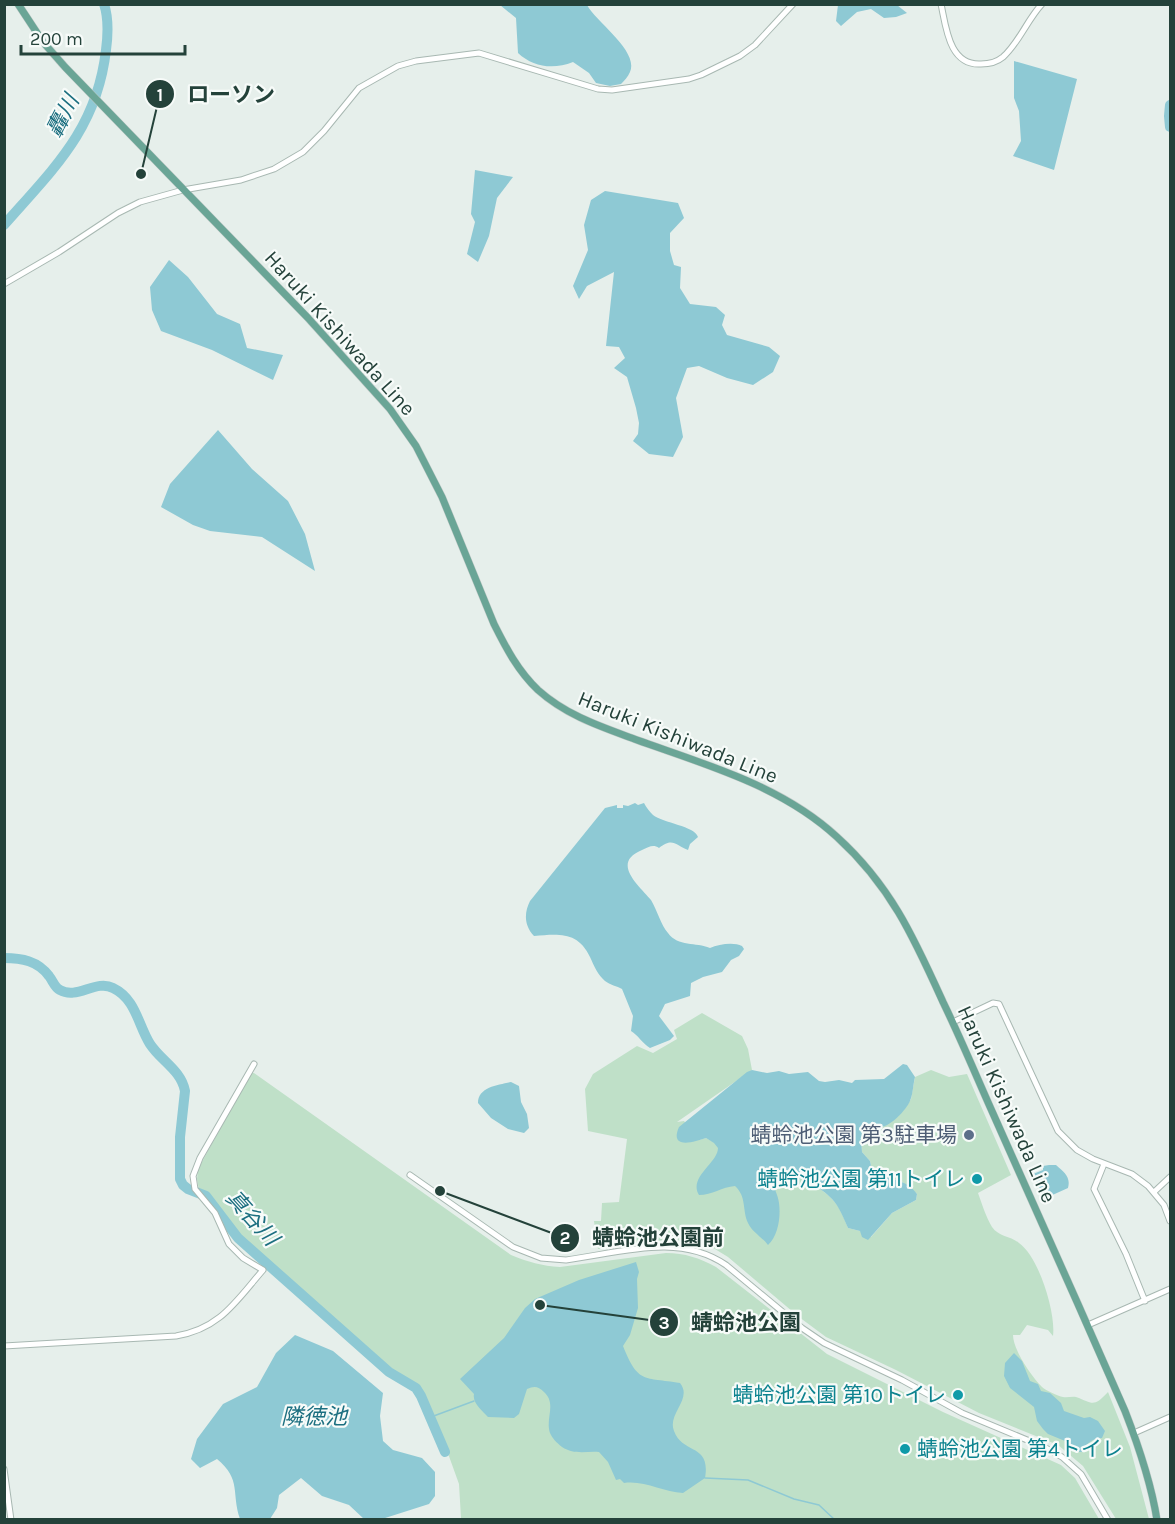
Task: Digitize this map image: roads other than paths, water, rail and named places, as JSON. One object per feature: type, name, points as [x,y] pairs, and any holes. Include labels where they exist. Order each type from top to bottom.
[{"type":"main road","name":"Haruki Kishiwada Line","points":[[18,4],[43,42],[81,84],[355,368],[397,418],[416,446],[442,497],[494,624],[516,665],[525,676],[553,702],[589,722],[752,782],[799,808],[836,836],[872,874],[900,913],[953,1022],[1088,1325],[1134,1433],[1151,1487],[1157,1520]]},
{"type":"street","points":[[4,284],[59,252],[118,213],[140,202],[183,190],[241,180],[274,169],[303,152],[324,131],[359,88],[398,66],[416,61],[479,53],[598,89],[612,90],[689,79],[740,56],[755,45],[793,4]]},
{"type":"street","points":[[941,4],[953,49],[964,59],[977,64],[992,63],[1004,56],[1042,4]]},
{"type":"street","points":[[953,1022],[993,1003],[999,1004],[1058,1131],[1077,1150],[1104,1164],[1132,1174],[1154,1192],[1164,1205],[1170,1221]]},
{"type":"street","points":[[4,1346],[176,1336],[200,1330],[226,1313],[263,1270],[243,1258],[229,1244],[215,1213],[195,1190],[193,1176],[200,1158],[254,1064]]},
{"type":"street","points":[[1104,1164],[1094,1189],[1126,1254],[1145,1301]]},
{"type":"street","points":[[410,1176],[513,1247],[533,1256],[550,1260],[566,1260],[651,1247],[675,1246],[713,1257],[726,1264],[802,1329],[824,1343],[902,1380],[962,1413],[1044,1447],[1062,1457],[1081,1474],[1108,1520]]},
{"type":"street","points":[[1154,1192],[1170,1177]]},
{"type":"street","points":[[1088,1325],[1170,1289]]},
{"type":"street","points":[[1134,1433],[1170,1417]]},
{"type":"street","points":[[4,1468],[11,1520]]},
{"type":"water","points":[[500,5],[587,5],[623,46],[631,64],[629,74],[621,84],[610,86],[596,83],[589,73],[573,62],[558,66],[544,66],[524,58],[518,53],[516,18]]},
{"type":"water","points":[[838,5],[897,5],[907,13],[884,18],[871,9],[857,12],[841,26],[836,21]]},
{"type":"water","points":[[1014,61],[1077,79],[1054,170],[1013,156],[1021,141],[1019,111],[1014,98]]},
{"type":"water","points":[[475,170],[513,177],[497,198],[489,236],[478,262],[467,254],[475,222],[471,214]]},
{"type":"water","points":[[605,191],[678,203],[684,218],[670,233],[670,251],[674,265],[681,267],[680,288],[690,304],[716,307],[725,315],[722,325],[727,335],[769,347],[780,356],[773,372],[753,385],[727,378],[699,366],[687,368],[676,398],[683,437],[673,457],[649,454],[633,441],[638,434],[639,423],[636,408],[627,377],[614,368],[625,358],[619,347],[606,346],[614,272],[587,286],[579,299],[573,286],[588,250],[584,225],[591,200]]},
{"type":"water","points":[[169,260],[188,277],[217,314],[240,324],[247,348],[283,355],[273,380],[212,350],[161,331],[152,310],[150,287]]},
{"type":"water","points":[[218,430],[252,469],[288,501],[305,534],[315,571],[262,537],[210,531],[193,525],[161,507],[170,484]]},
{"type":"water","points":[[635,803],[638,805],[644,803],[653,815],[685,827],[696,833],[698,837],[690,844],[688,850],[671,842],[659,848],[653,846],[642,850],[628,861],[630,875],[651,900],[666,930],[672,937],[682,942],[710,948],[735,944],[744,949],[722,972],[691,983],[690,996],[665,1004],[659,1016],[674,1036],[650,1048],[631,1031],[633,1016],[622,989],[603,979],[580,942],[559,935],[534,936],[528,928],[526,919],[530,901],[605,808],[617,805],[617,808],[623,808],[623,805],[628,806]]},
{"type":"water","points":[[903,1064],[907,1065],[915,1077],[910,1101],[894,1121],[865,1132],[861,1138],[862,1152],[870,1161],[872,1170],[913,1189],[917,1194],[916,1200],[892,1213],[868,1240],[862,1237],[860,1231],[848,1228],[837,1205],[827,1194],[796,1176],[780,1173],[773,1175],[780,1214],[778,1226],[768,1245],[750,1226],[746,1218],[743,1199],[735,1186],[699,1195],[697,1182],[717,1154],[718,1148],[706,1138],[680,1142],[677,1139],[679,1127],[747,1072],[752,1070],[767,1073],[779,1071],[789,1074],[808,1072],[819,1081],[839,1080],[852,1083],[855,1080],[884,1079]]},
{"type":"water","points":[[511,1082],[519,1086],[521,1102],[527,1114],[529,1128],[524,1133],[508,1129],[491,1118],[478,1103],[481,1093],[485,1090]]},
{"type":"water","points":[[1056,1165],[1062,1170],[1069,1184],[1068,1188],[1048,1197],[1041,1191],[1033,1174],[1043,1170],[1043,1166]]},
{"type":"water","points":[[636,1262],[639,1272],[637,1279],[638,1308],[630,1335],[623,1346],[638,1373],[650,1379],[680,1383],[683,1389],[684,1395],[674,1419],[674,1431],[683,1444],[700,1454],[706,1467],[705,1478],[683,1493],[616,1480],[608,1462],[599,1452],[576,1452],[562,1447],[550,1433],[550,1401],[540,1389],[534,1387],[527,1389],[519,1414],[514,1418],[488,1417],[476,1404],[474,1394],[460,1379],[504,1338],[525,1308],[535,1299],[579,1280]]},
{"type":"water","name":"隣徳池","points":[[295,1335],[333,1351],[383,1393],[380,1416],[383,1441],[393,1450],[422,1458],[435,1472],[435,1496],[429,1504],[382,1519],[364,1519],[349,1505],[322,1496],[301,1478],[279,1495],[277,1508],[270,1519],[240,1519],[233,1480],[225,1467],[217,1459],[200,1468],[191,1459],[197,1439],[223,1404],[257,1387],[276,1353]]},
{"type":"water","points":[[1014,1353],[1022,1361],[1030,1381],[1038,1384],[1041,1391],[1050,1393],[1061,1403],[1064,1411],[1098,1421],[1105,1431],[1102,1438],[1090,1442],[1084,1452],[1079,1452],[1065,1441],[1048,1434],[1037,1421],[1034,1407],[1010,1388],[1004,1376],[1005,1363]]},
{"type":"waterway","name":"轟川","points":[[4,225],[40,185],[70,146],[93,103],[101,78],[107,44],[108,33],[104,4]]},
{"type":"waterway","points":[[1170,105],[1170,127]]},
{"type":"waterway","name":"真谷川","points":[[4,958],[35,964],[45,971],[60,990],[73,993],[107,986],[127,999],[150,1044],[175,1071],[183,1084],[185,1091],[180,1137],[180,1179],[183,1185],[206,1196],[238,1238],[389,1372],[416,1388],[445,1452]]},
{"type":"waterway","points":[[431,1417],[474,1401]]},
{"type":"waterway","points":[[705,1478],[748,1480],[794,1499],[819,1505],[835,1520]]},
{"type":"place","name":"ローソン","points":[[141,174]]},
{"type":"place","name":"蜻蛉池公園 第3駐車場","points":[[969,1135]]},
{"type":"place","name":"蜻蛉池公園 第11トイレ","points":[[977,1179]]},
{"type":"place","name":"蜻蛉池公園前","points":[[440,1191]]},
{"type":"place","name":"蜻蛉池公園","points":[[540,1305]]},
{"type":"place","name":"蜻蛉池公園 第10トイレ","points":[[958,1395]]},
{"type":"place","name":"蜻蛉池公園 第4トイレ","points":[[905,1449]]}]
